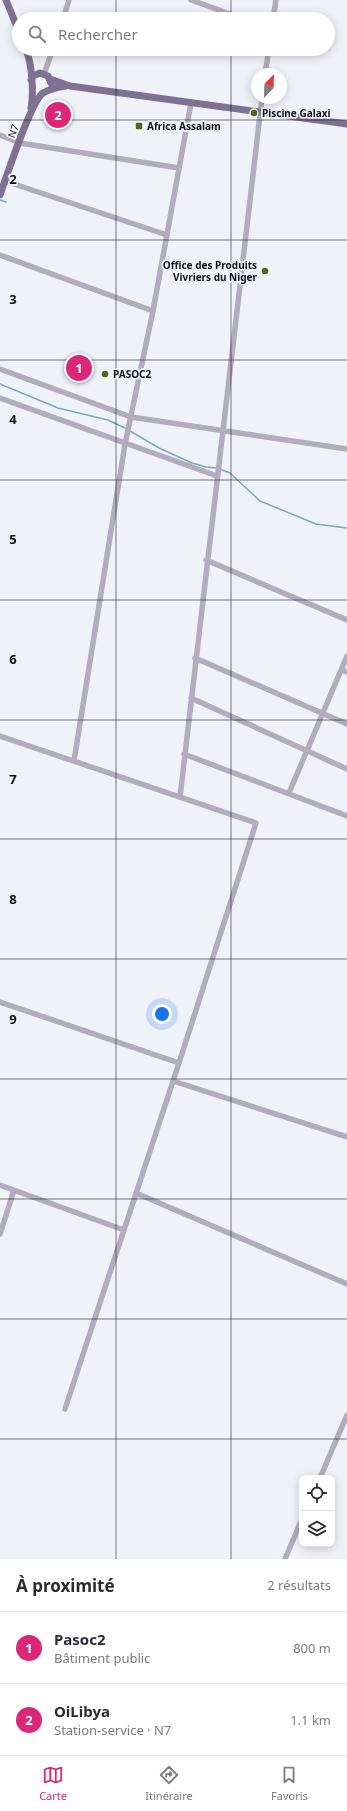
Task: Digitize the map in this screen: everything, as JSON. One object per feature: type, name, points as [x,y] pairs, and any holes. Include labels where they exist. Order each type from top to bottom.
[{"type":"main road","points":[[6,0],[12,15]]},
{"type":"main road","points":[[28,56],[32,88],[32,102],[29,118]]},
{"type":"main road","points":[[30,56],[42,73],[50,79],[70,86],[347,124]]},
{"type":"main road","points":[[31,80],[33,76],[42,73]]},
{"type":"main road","points":[[29,118],[38,99],[51,87],[50,79]]},
{"type":"main road","points":[[32,88],[38,93],[46,92],[56,87],[70,86]]},
{"type":"main road","name":"N7","points":[[0,195],[29,118]]},
{"type":"street","points":[[65,12],[69,0]]},
{"type":"street","points":[[191,0],[224,12]]},
{"type":"street","points":[[274,12],[276,0]]},
{"type":"street","points":[[42,73],[50,56]]},
{"type":"street","points":[[267,68],[268,56]]},
{"type":"street","points":[[74,761],[125,444],[153,311],[191,103]]},
{"type":"street","points":[[180,797],[206,560],[261,104]]},
{"type":"street","points":[[0,135],[20,143],[179,168]]},
{"type":"street","points":[[5,181],[167,235]]},
{"type":"street","points":[[0,255],[153,311]]},
{"type":"street","points":[[0,369],[131,417],[222,432],[347,449]]},
{"type":"street","points":[[0,398],[217,476]]},
{"type":"street","points":[[206,560],[347,620]]},
{"type":"street","points":[[289,793],[323,714],[344,671],[347,656]]},
{"type":"street","points":[[195,658],[347,724]]},
{"type":"street","points":[[191,698],[347,769]]},
{"type":"street","points":[[0,736],[256,823],[65,1409]]},
{"type":"street","points":[[184,754],[347,816]]},
{"type":"street","points":[[0,1002],[179,1063]]},
{"type":"street","points":[[173,1081],[347,1137]]},
{"type":"street","points":[[0,1185],[124,1230]]},
{"type":"street","points":[[0,1234],[14,1190]]},
{"type":"street","points":[[136,1193],[347,1284]]},
{"type":"street","points":[[321,1475],[347,1415]]},
{"type":"street","points":[[285,1559],[299,1526]]},
{"type":"waterway","points":[[0,200],[6,202]]},
{"type":"waterway","points":[[0,384],[58,408],[108,420],[127,429]]},
{"type":"waterway","points":[[130,431],[159,448],[192,463],[217,468],[230,473],[260,501],[316,524],[347,528]]},
{"type":"place","name":"Piscine Galaxi","points":[[254,113]]},
{"type":"place","name":"OiLibya","points":[[58,115]]},
{"type":"place","name":"Africa Assalam","points":[[139,126]]},
{"type":"place","name":"Office des Produits Vivriers du Niger","points":[[265,271]]},
{"type":"place","name":"Pasoc2","points":[[79,368]]},
{"type":"place","name":"PASOC2","points":[[105,374]]}]
